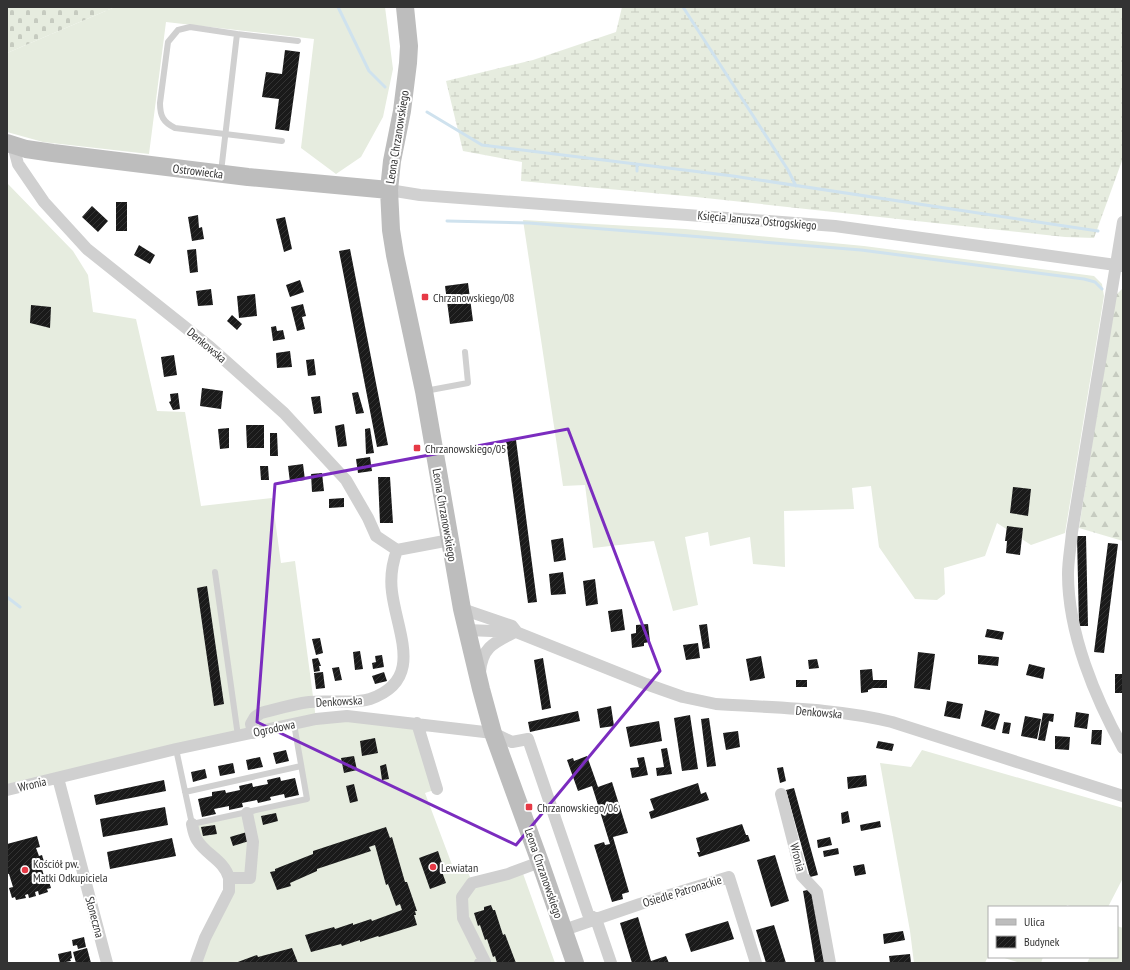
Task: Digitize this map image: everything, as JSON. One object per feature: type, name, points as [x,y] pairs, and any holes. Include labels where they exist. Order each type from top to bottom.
[{"type":"street","name":"Leona Chrzanowskiego","points":[[405,7],[409,46],[408,63],[402,111],[392,161],[389,190],[391,230],[424,391],[462,609],[479,680],[493,733],[575,963]]},
{"type":"street","name":"Ostrowiecka","points":[[10,144],[53,153],[221,174],[389,190]]},
{"type":"street","name":"Denkowska","points":[[10,144],[18,164],[44,202],[87,249],[210,347],[284,413],[346,480],[368,518],[376,536],[397,550],[391,565],[392,591],[404,654],[400,677],[394,686],[382,694],[368,700],[309,702],[261,713],[255,717],[251,724],[253,733]]},
{"type":"street","name":"Księcia Janusza Ostrogskiego","points":[[389,190],[420,195],[835,226],[1120,265]]},
{"type":"street","points":[[1123,222],[1119,244],[1120,265],[1072,532],[1068,574],[1072,614],[1090,680],[1104,713],[1123,748]]},
{"type":"street","points":[[397,550],[450,540]]},
{"type":"street","name":"Denkowska","points":[[462,609],[512,626],[516,632]]},
{"type":"street","name":"Denkowska","points":[[467,630],[516,632],[646,684],[683,697],[716,704],[865,716],[914,729],[1123,796]]},
{"type":"street","points":[[479,680],[481,662],[489,647],[516,632]]},
{"type":"street","name":"Ogrodowa","points":[[58,778],[176,749],[294,724],[347,716],[493,733],[512,742],[528,739],[588,914],[596,920]]},
{"type":"street","points":[[417,723],[437,788]]},
{"type":"street","name":"Wronia","points":[[7,790],[58,778]]},
{"type":"street","name":"Słoneczna","points":[[58,778],[107,963]]},
{"type":"street","name":"Wronia","points":[[781,794],[802,876],[817,892],[830,963]]},
{"type":"street","points":[[229,878],[250,878],[253,842],[246,813]]},
{"type":"street","points":[[192,824],[196,839],[206,851],[220,862],[227,870],[229,878],[229,891],[204,938],[196,963]]},
{"type":"street","points":[[480,963],[485,962],[463,918],[462,896],[472,883],[508,874],[540,862]]},
{"type":"street","name":"Osiedle Patronackie","points":[[564,930],[640,904],[729,878],[756,963]]},
{"type":"street","points":[[596,920],[611,963]]},
{"type":"lane","points":[[282,141],[175,128],[162,119],[160,102],[168,42],[174,33],[183,28],[190,27],[298,41]]},
{"type":"lane","points":[[221,174],[237,34]]},
{"type":"lane","points":[[424,391],[468,383],[465,352]]},
{"type":"lane","points":[[214,572],[238,736]]},
{"type":"lane","points":[[176,749],[192,824],[246,813],[307,799],[294,724]]},
{"type":"lane","points":[[185,792],[301,766]]},
{"type":"highlighted area","points":[[568,429],[660,671],[516,845],[257,722],[275,484]]},
{"type":"green space","points":[[7,7],[115,7],[7,53]]},
{"type":"green space","points":[[115,7],[385,7],[393,69],[383,117],[361,157],[336,174],[301,148],[314,39],[166,22],[149,154],[43,142],[7,132],[7,53]]},
{"type":"green space","points":[[622,7],[1123,7],[1123,158],[1094,238],[1065,237],[696,197],[521,181],[522,162],[463,151],[446,81],[533,60],[616,32]]},
{"type":"green space","points":[[7,183],[73,251],[88,275],[93,312],[136,319],[157,411],[185,412],[201,506],[272,498],[281,563],[295,561],[316,719],[417,723],[437,789],[425,793],[454,870],[466,866],[472,883],[521,868],[555,963],[196,963],[229,878],[192,824],[307,799],[294,724],[7,790]]},
{"type":"green space","points":[[523,220],[685,229],[864,246],[1094,276],[1102,284],[1104,296],[1065,533],[1031,545],[997,523],[985,556],[944,568],[945,594],[937,600],[915,599],[879,547],[871,486],[852,488],[854,509],[784,511],[785,567],[753,564],[750,537],[710,546],[708,532],[685,537],[698,605],[673,611],[654,541],[593,548],[585,485],[563,486]]},
{"type":"green space","points":[[1123,288],[1123,541],[1079,528],[1115,296]]},
{"type":"green space","points":[[922,750],[1123,808],[1123,878],[1109,906],[988,906],[988,956],[985,963],[914,963],[910,931],[880,763],[911,767]]},
{"type":"green space","points":[[1118,926],[1123,928],[1123,963],[1087,963],[1090,958],[1118,958]]},
{"type":"green space","points":[[1004,958],[1043,958],[1041,963],[1020,963]]},
{"type":"building","points":[[285,50],[300,52],[289,131],[275,129],[279,99],[262,97],[266,72],[282,74]]},
{"type":"building","points":[[116,202],[127,202],[127,231],[116,231]]},
{"type":"building","points":[[92,206],[108,221],[98,232],[82,217]]},
{"type":"building","points":[[198,215],[199,228],[202,227],[204,239],[192,241],[188,217]]},
{"type":"building","points":[[285,217],[292,249],[284,252],[276,219]]},
{"type":"building","points":[[139,245],[155,255],[150,264],[134,255]]},
{"type":"building","points":[[196,249],[198,272],[190,273],[187,250]]},
{"type":"building","points":[[350,249],[388,445],[377,447],[339,251]]},
{"type":"building","points":[[300,280],[304,292],[290,297],[286,285]]},
{"type":"building","points":[[468,283],[473,321],[450,324],[445,286]]},
{"type":"building","points":[[211,289],[213,305],[198,306],[196,291]]},
{"type":"building","points":[[255,294],[257,316],[239,318],[237,296]]},
{"type":"building","points":[[303,304],[306,316],[302,317],[305,329],[297,331],[291,307]]},
{"type":"building","points":[[31,305],[51,307],[50,328],[30,323]]},
{"type":"building","points":[[232,315],[242,324],[237,330],[227,321]]},
{"type":"building","points":[[276,326],[277,331],[283,330],[285,339],[273,341],[271,327]]},
{"type":"building","points":[[290,351],[292,367],[277,368],[276,353]]},
{"type":"building","points":[[174,355],[177,375],[164,377],[161,357]]},
{"type":"building","points":[[314,359],[316,375],[308,376],[306,360]]},
{"type":"building","points":[[202,388],[223,391],[221,409],[200,406]]},
{"type":"building","points":[[358,392],[364,413],[356,414],[352,393]]},
{"type":"building","points":[[178,393],[180,409],[173,410],[169,402],[171,401],[170,394]]},
{"type":"building","points":[[320,396],[322,413],[314,414],[311,397]]},
{"type":"building","points":[[344,424],[347,446],[338,447],[335,426]]},
{"type":"building","points":[[246,425],[264,425],[264,448],[247,448]]},
{"type":"building","points":[[229,428],[229,448],[220,449],[218,429]]},
{"type":"building","points":[[370,428],[374,453],[366,454],[365,429]]},
{"type":"building","points":[[270,433],[277,433],[278,456],[270,456]]},
{"type":"building","points":[[516,440],[537,602],[528,603],[506,441]]},
{"type":"building","points":[[370,457],[372,471],[358,473],[356,459]]},
{"type":"building","points":[[303,464],[305,480],[290,482],[288,466]]},
{"type":"building","points":[[260,466],[268,466],[269,480],[261,480]]},
{"type":"building","points":[[322,473],[324,491],[312,492],[311,474]]},
{"type":"building","points":[[378,477],[390,477],[393,523],[380,523]]},
{"type":"building","points":[[1013,487],[1031,489],[1028,516],[1010,513]]},
{"type":"building","points":[[344,498],[344,507],[329,508],[329,499]]},
{"type":"building","points":[[1007,526],[1023,528],[1020,555],[1006,553],[1007,541],[1005,541]]},
{"type":"building","points":[[1077,536],[1086,536],[1088,626],[1079,626]]},
{"type":"building","points":[[563,538],[566,560],[554,562],[551,540]]},
{"type":"building","points":[[1108,543],[1118,544],[1104,653],[1094,652]]},
{"type":"building","points":[[563,572],[566,594],[551,595],[549,574]]},
{"type":"building","points":[[595,579],[598,604],[586,606],[583,581]]},
{"type":"building","points":[[207,586],[224,704],[214,706],[197,588]]},
{"type":"building","points":[[622,609],[625,630],[611,632],[608,611]]},
{"type":"building","points":[[648,624],[650,642],[644,643],[644,646],[632,648],[631,634],[636,633],[636,625]]},
{"type":"building","points":[[707,624],[710,648],[703,649],[699,625]]},
{"type":"building","points":[[987,629],[1004,632],[1002,640],[985,637]]},
{"type":"building","points":[[320,638],[323,653],[316,655],[312,639]]},
{"type":"building","points":[[698,643],[700,658],[686,660],[683,645]]},
{"type":"building","points":[[360,651],[363,669],[355,670],[353,652]]},
{"type":"building","points":[[918,652],[935,654],[930,690],[914,688]]},
{"type":"building","points":[[382,655],[384,667],[373,669],[372,663],[376,662],[375,656]]},
{"type":"building","points":[[978,655],[999,657],[998,666],[978,664]]},
{"type":"building","points":[[761,656],[765,678],[750,681],[746,659]]},
{"type":"building","points":[[318,658],[321,666],[319,666],[320,671],[314,672],[312,659]]},
{"type":"building","points":[[543,658],[551,708],[542,710],[534,660]]},
{"type":"building","points":[[817,659],[819,668],[809,669],[808,660]]},
{"type":"building","points":[[1029,664],[1045,668],[1043,679],[1026,675]]},
{"type":"building","points":[[339,667],[342,680],[335,681],[332,668]]},
{"type":"building","points":[[872,669],[873,680],[887,680],[887,688],[873,688],[868,690],[868,692],[861,693],[860,670]]},
{"type":"building","points":[[323,672],[325,688],[316,689],[314,673]]},
{"type":"building","points":[[384,672],[387,681],[375,684],[372,676]]},
{"type":"building","points":[[1115,674],[1123,674],[1123,693],[1115,693]]},
{"type":"building","points":[[796,680],[807,680],[807,687],[796,687]]},
{"type":"building","points":[[947,701],[963,704],[960,719],[944,716]]},
{"type":"building","points":[[611,706],[614,726],[600,728],[597,709]]},
{"type":"building","points":[[985,710],[1000,714],[995,730],[981,726]]},
{"type":"building","points":[[578,711],[580,721],[530,732],[528,722]]},
{"type":"building","points":[[1076,712],[1089,714],[1087,729],[1074,727]]},
{"type":"building","points":[[1043,713],[1054,714],[1053,722],[1049,721],[1045,741],[1038,740]]},
{"type":"building","points":[[690,715],[698,769],[682,771],[674,718]]},
{"type":"building","points":[[1025,716],[1041,719],[1037,739],[1021,736]]},
{"type":"building","points":[[709,718],[716,766],[707,767],[701,719]]},
{"type":"building","points":[[659,721],[662,741],[630,747],[626,727]]},
{"type":"building","points":[[1004,722],[1011,723],[1009,734],[1002,733]]},
{"type":"building","points":[[1092,730],[1102,730],[1101,745],[1091,744]]},
{"type":"building","points":[[738,731],[740,747],[726,750],[723,733]]},
{"type":"building","points":[[1055,736],[1070,737],[1069,750],[1055,749]]},
{"type":"building","points":[[375,738],[378,753],[362,756],[360,741]]},
{"type":"building","points":[[878,741],[894,744],[892,751],[876,748]]},
{"type":"building","points":[[667,748],[672,774],[657,776],[656,768],[664,767],[661,749]]},
{"type":"building","points":[[286,750],[289,761],[276,764],[273,753]]},
{"type":"building","points":[[354,756],[357,770],[344,773],[341,758]]},
{"type":"building","points":[[587,756],[598,787],[612,782],[628,833],[613,837],[629,892],[622,894],[623,899],[612,902],[594,845],[604,842],[605,845],[610,844],[592,786],[578,791],[567,760],[573,758],[574,761]]},
{"type":"building","points":[[260,757],[263,767],[248,770],[246,760]]},
{"type":"building","points":[[644,757],[648,775],[632,778],[630,768],[639,767],[637,758]]},
{"type":"building","points":[[233,763],[235,773],[220,776],[218,766]]},
{"type":"building","points":[[386,764],[389,779],[382,780],[380,766]]},
{"type":"building","points":[[783,767],[786,781],[780,783],[777,768]]},
{"type":"building","points":[[205,769],[207,778],[193,782],[191,772]]},
{"type":"building","points":[[866,775],[867,786],[848,789],[847,777]]},
{"type":"building","points":[[280,777],[281,781],[295,778],[299,795],[285,798],[284,794],[270,797],[271,800],[258,803],[257,800],[242,803],[243,807],[229,810],[229,806],[214,809],[216,814],[202,817],[198,799],[212,796],[212,792],[225,790],[226,793],[240,790],[239,786],[252,783],[253,787],[268,784],[267,780]]},
{"type":"building","points":[[164,780],[166,791],[96,805],[94,795]]},
{"type":"building","points":[[698,783],[701,794],[706,792],[709,800],[651,819],[649,812],[654,810],[650,799]]},
{"type":"building","points":[[354,784],[358,801],[350,803],[346,786]]},
{"type":"building","points":[[794,788],[818,875],[810,877],[786,790]]},
{"type":"building","points":[[165,807],[168,825],[103,837],[100,819]]},
{"type":"building","points":[[848,811],[850,822],[842,824],[841,813]]},
{"type":"building","points":[[276,813],[278,821],[263,825],[261,816]]},
{"type":"building","points":[[880,821],[881,827],[861,831],[860,825]]},
{"type":"building","points":[[742,824],[750,841],[699,857],[697,852],[700,852],[696,838]]},
{"type":"building","points":[[215,825],[217,834],[203,836],[201,827]]},
{"type":"building","points":[[386,827],[390,838],[392,837],[405,882],[407,882],[417,911],[415,911],[416,915],[414,915],[417,925],[360,942],[360,940],[342,946],[341,944],[311,952],[305,935],[334,927],[335,929],[353,923],[353,925],[371,919],[372,921],[402,910],[400,904],[396,906],[388,884],[386,885],[375,845],[369,847],[371,851],[317,869],[317,871],[290,883],[291,886],[277,890],[270,872],[313,854],[313,851]]},
{"type":"building","points":[[247,832],[249,841],[233,846],[230,837]]},
{"type":"building","name":"Kościół pw. Matki Odkupiciela","points":[[37,836],[40,847],[36,848],[39,856],[42,855],[45,865],[41,866],[45,879],[48,878],[51,888],[47,889],[48,892],[39,895],[38,891],[35,892],[36,896],[29,898],[28,894],[25,895],[26,898],[16,900],[15,897],[12,898],[9,888],[13,887],[9,874],[7,874],[7,844]]},
{"type":"building","points":[[830,837],[832,845],[818,848],[817,840]]},
{"type":"building","points":[[172,838],[176,856],[110,869],[107,852]]},
{"type":"building","points":[[838,848],[839,854],[824,857],[823,851]]},
{"type":"building","points":[[438,851],[444,869],[441,869],[446,883],[430,889],[419,858]]},
{"type":"building","points":[[775,855],[789,901],[771,907],[757,860]]},
{"type":"building","points":[[864,864],[866,874],[855,876],[853,866]]},
{"type":"building","points":[[812,889],[825,963],[815,963],[803,891]]},
{"type":"building","points":[[491,905],[493,910],[495,910],[503,935],[505,934],[516,963],[497,963],[495,956],[493,957],[487,939],[485,940],[480,925],[478,926],[474,913],[484,910],[484,907]]},
{"type":"building","points":[[638,917],[651,961],[666,956],[669,963],[632,963],[620,923]]},
{"type":"building","points":[[728,921],[734,939],[691,952],[685,934]]},
{"type":"building","points":[[774,925],[786,963],[766,963],[756,930]]},
{"type":"building","points":[[903,931],[905,940],[884,944],[883,934]]},
{"type":"building","points":[[84,937],[86,947],[78,949],[77,945],[73,946],[72,940]]},
{"type":"building","points":[[87,948],[91,963],[76,963],[73,952]]},
{"type":"building","points":[[292,948],[298,963],[235,963],[257,955],[258,957]]},
{"type":"building","points":[[71,951],[71,961],[60,963],[58,954]]},
{"type":"building","points":[[910,954],[911,963],[890,963],[889,956]]},
{"type":"waterway","points":[[338,7],[369,71],[385,87]]},
{"type":"waterway","points":[[683,7],[788,170],[796,186]]},
{"type":"waterway","points":[[427,112],[482,145],[733,176],[1098,231]]},
{"type":"waterway","points":[[637,164],[637,171]]},
{"type":"waterway","points":[[447,221],[529,223],[861,250],[1084,279],[1095,282],[1102,289]]},
{"type":"waterway","points":[[7,597],[20,607]]},
{"type":"place","name":"Chrzanowskiego/08","points":[[425,297]]},
{"type":"place","name":"Chrzanowskiego/05","points":[[417,448]]},
{"type":"place","name":"Chrzanowskiego/06","points":[[529,807]]},
{"type":"place","name":"Lewiatan","points":[[433,867]]},
{"type":"place","name":"Kościół pw. Matki Odkupiciela","points":[[25,870]]}]
